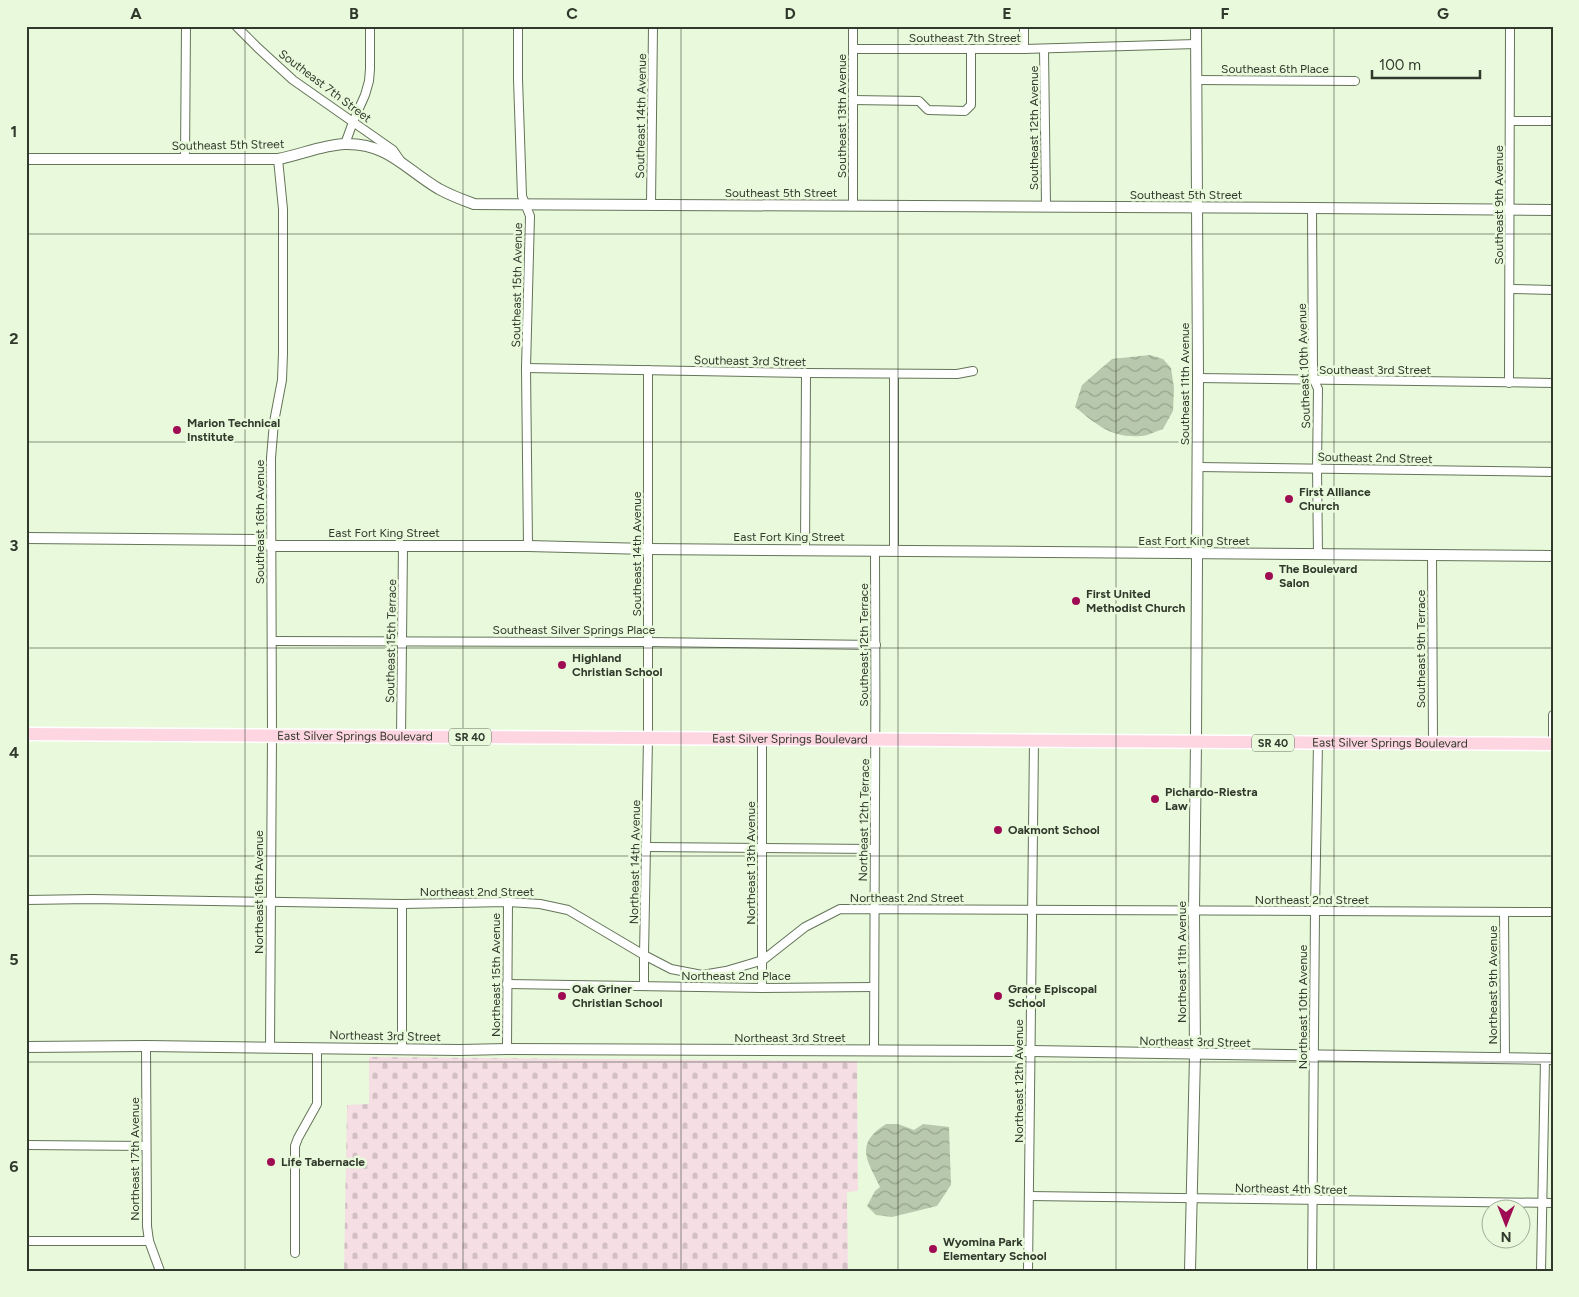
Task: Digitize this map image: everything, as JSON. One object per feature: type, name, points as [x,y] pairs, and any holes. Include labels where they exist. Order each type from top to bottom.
[{"type":"main road","name":"East Silver Springs Boulevard","points":[[26,734],[1553,744]]},
{"type":"street","points":[[185,158],[186,26]]},
{"type":"street","name":"Southeast 7th Street","points":[[236,26],[293,80],[393,150],[401,162]]},
{"type":"street","points":[[345,144],[369,81],[370,26]]},
{"type":"street","name":"Southeast 15th Avenue","points":[[518,26],[520,169],[522,196],[530,216],[526,368],[528,546]]},
{"type":"street","name":"Southeast 14th Avenue","points":[[651,205],[653,26]]},
{"type":"street","name":"Southeast 13th Avenue","points":[[853,26],[853,206]]},
{"type":"street","name":"Southeast 12th Avenue","points":[[1024,26],[1024,49]]},
{"type":"street","name":"Southeast 11th Avenue","points":[[1196,26],[1198,378],[1196,742]]},
{"type":"street","name":"Southeast 9th Avenue","points":[[1509,383],[1510,26]]},
{"type":"street","name":"Southeast 7th Street","points":[[853,49],[1044,49],[1196,44]]},
{"type":"street","points":[[853,100],[919,101],[928,110],[965,111],[971,105],[971,49]]},
{"type":"street","name":"Southeast 12th Avenue","points":[[1044,49],[1046,206]]},
{"type":"street","name":"Southeast 6th Place","points":[[1196,80],[1355,81]]},
{"type":"street","points":[[1510,121],[1553,121]]},
{"type":"street","name":"Southeast 5th Street","points":[[26,158],[278,159],[345,144],[368,145],[388,152],[440,190],[474,204],[1553,210]]},
{"type":"street","name":"Southeast 16th Avenue","points":[[272,736],[271,458],[284,353],[283,209],[278,159]]},
{"type":"street","name":"Southeast 10th Avenue","points":[[1312,208],[1314,380],[1318,389],[1318,554]]},
{"type":"street","points":[[1510,289],[1553,290]]},
{"type":"street","name":"Southeast 3rd Street","points":[[526,368],[894,374],[957,374],[973,371]]},
{"type":"street","name":"Southeast 14th Avenue","points":[[648,370],[648,738]]},
{"type":"street","points":[[805,550],[806,373]]},
{"type":"street","points":[[894,374],[894,551]]},
{"type":"street","name":"Southeast 3rd Street","points":[[1198,378],[1553,383]]},
{"type":"street","name":"Southeast 2nd Street","points":[[1198,467],[1553,472]]},
{"type":"street","name":"East Fort King Street","points":[[26,538],[257,540],[272,546],[528,546],[648,549],[1553,556]]},
{"type":"street","name":"Southeast 15th Terrace","points":[[401,737],[403,546]]},
{"type":"street","name":"Southeast 12th Terrace","points":[[875,550],[876,740]]},
{"type":"street","name":"Southeast 9th Terrace","points":[[1432,556],[1433,743]]},
{"type":"street","name":"Southeast Silver Springs Place","points":[[272,641],[876,645]]},
{"type":"street","points":[[1553,715],[1553,744]]},
{"type":"street","name":"Northeast 16th Avenue","points":[[270,1047],[272,736]]},
{"type":"street","name":"Northeast 14th Avenue","points":[[644,986],[648,738]]},
{"type":"street","name":"Northeast 13th Avenue","points":[[762,739],[762,988]]},
{"type":"street","name":"Northeast 12th Terrace","points":[[874,1051],[876,740]]},
{"type":"street","name":"Northeast 12th Avenue","points":[[1028,1271],[1034,741]]},
{"type":"street","name":"Northeast 11th Avenue","points":[[1190,1271],[1194,1055],[1196,742]]},
{"type":"street","name":"Northeast 10th Avenue","points":[[1312,1271],[1318,743]]},
{"type":"street","points":[[647,846],[874,849]]},
{"type":"street","name":"Northeast 2nd Street","points":[[26,900],[91,899],[402,904],[508,902],[540,904],[568,910],[671,969],[705,975],[726,972],[763,960],[805,927],[840,909],[1553,912]]},
{"type":"street","name":"Northeast 15th Avenue","points":[[507,1049],[508,902]]},
{"type":"street","points":[[402,904],[402,1049]]},
{"type":"street","name":"Northeast 9th Avenue","points":[[1504,912],[1505,1058]]},
{"type":"street","points":[[705,975],[705,987]]},
{"type":"street","name":"Northeast 2nd Place","points":[[507,984],[762,988],[874,987]]},
{"type":"street","name":"Northeast 17th Avenue","points":[[146,1046],[147,1226],[149,1241],[160,1271]]},
{"type":"street","name":"Northeast 3rd Street","points":[[26,1047],[1031,1051],[1549,1059]]},
{"type":"street","points":[[295,1253],[295,1146],[317,1104],[317,1048]]},
{"type":"street","points":[[1541,1271],[1549,1059]]},
{"type":"street","points":[[26,1145],[146,1146]]},
{"type":"street","name":"Northeast 4th Street","points":[[1029,1196],[1553,1203]]},
{"type":"street","points":[[26,1241],[149,1241]]},
{"type":"green space","points":[[369,1057],[857,1061],[858,1191],[847,1192],[848,1271],[344,1271],[347,1105],[369,1104]]},
{"type":"water","points":[[1150,355],[1163,359],[1171,368],[1174,388],[1173,411],[1163,429],[1144,436],[1121,435],[1098,425],[1075,407],[1082,385],[1112,359]]},
{"type":"water","points":[[886,1124],[898,1124],[914,1130],[923,1124],[949,1127],[951,1185],[937,1206],[892,1217],[876,1215],[867,1206],[875,1191],[880,1187],[868,1160],[867,1146],[870,1138],[876,1131]]},
{"type":"place","name":"Marion Technical Institute","points":[[177,430]]},
{"type":"place","name":"First Alliance Church","points":[[1289,499]]},
{"type":"place","name":"The Boulevard Salon","points":[[1269,576]]},
{"type":"place","name":"First United Methodist Church","points":[[1076,601]]},
{"type":"place","name":"Highland Christian School","points":[[562,665]]},
{"type":"place","name":"Pichardo-Riestra Law","points":[[1155,799]]},
{"type":"place","name":"Oakmont School","points":[[998,830]]},
{"type":"place","name":"Oak Griner Christian School","points":[[562,996]]},
{"type":"place","name":"Grace Episcopal School","points":[[998,996]]},
{"type":"place","name":"Life Tabernacle","points":[[271,1162]]},
{"type":"place","name":"Wyomina Park Elementary School","points":[[933,1249]]}]
